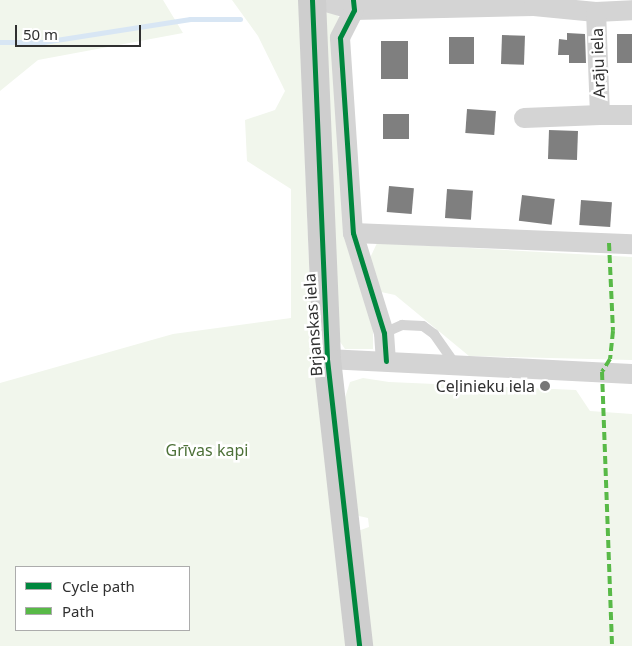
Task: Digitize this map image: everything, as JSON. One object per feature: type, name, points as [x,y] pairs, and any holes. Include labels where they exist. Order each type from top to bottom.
[{"type":"main road","name":"Brjanskas iela","points":[[312,0],[327,359],[359,646]]},
{"type":"street","name":"Arāju iela","points":[[320,0],[354,5],[534,3],[596,12],[632,10]]},
{"type":"street","points":[[354,5],[340,38],[353,233],[384,333],[386,361]]},
{"type":"street","name":"Arāju iela","points":[[596,12],[600,115]]},
{"type":"street","name":"Arāju iela","points":[[524,118],[632,115]]},
{"type":"street","points":[[353,233],[632,244]]},
{"type":"street","points":[[327,359],[632,374]]},
{"type":"lane","points":[[384,333],[402,325],[423,326],[434,334],[456,364]]},
{"type":"green space","points":[[0,0],[163,0],[183,33],[38,60],[0,91]]},
{"type":"green space","name":"Grīvas kapi","points":[[232,0],[299,0],[311,316],[350,646],[0,646],[0,383],[173,334],[291,318],[291,189],[247,161],[245,120],[275,110],[285,91],[258,36]]},
{"type":"green space","points":[[325,11],[333,11],[339,17],[341,156],[373,330],[373,349],[345,349],[332,330]]},
{"type":"green space","points":[[377,243],[632,257],[632,360],[469,356],[395,295],[381,292],[370,258]]},
{"type":"green space","points":[[363,378],[389,382],[576,390],[590,411],[632,414],[632,646],[370,646],[355,532],[369,527],[368,518],[359,516],[351,509],[343,404],[350,382]]},
{"type":"building","points":[[567,33],[585,34],[586,63],[569,63],[569,55],[558,55],[559,39],[567,40]]},
{"type":"building","points":[[617,34],[632,34],[632,63],[617,63]]},
{"type":"building","points":[[502,35],[525,36],[524,65],[501,64]]},
{"type":"building","points":[[449,37],[474,37],[474,64],[449,64]]},
{"type":"building","points":[[381,41],[408,41],[408,79],[381,79]]},
{"type":"building","points":[[467,109],[496,111],[494,135],[465,133]]},
{"type":"building","points":[[383,114],[409,114],[409,139],[383,139]]},
{"type":"building","points":[[549,130],[578,131],[577,160],[548,159]]},
{"type":"building","points":[[389,186],[414,188],[412,214],[387,212]]},
{"type":"building","points":[[447,189],[473,191],[471,220],[445,218]]},
{"type":"building","points":[[522,195],[555,199],[552,225],[519,221]]},
{"type":"building","points":[[581,200],[612,202],[610,227],[579,225]]},
{"type":"waterway","points":[[0,42],[43,42],[190,19],[240,19]]},
{"type":"marked path","points":[[609,243],[613,331],[610,359],[602,372],[612,646]]},
{"type":"cycle path","points":[[312,0],[327,359],[359,646]]},
{"type":"cycle path","points":[[353,0],[354,10],[340,38],[353,233],[384,333],[386,361]]},
{"type":"place","name":"Ceļinieku iela","points":[[545,386]]}]
